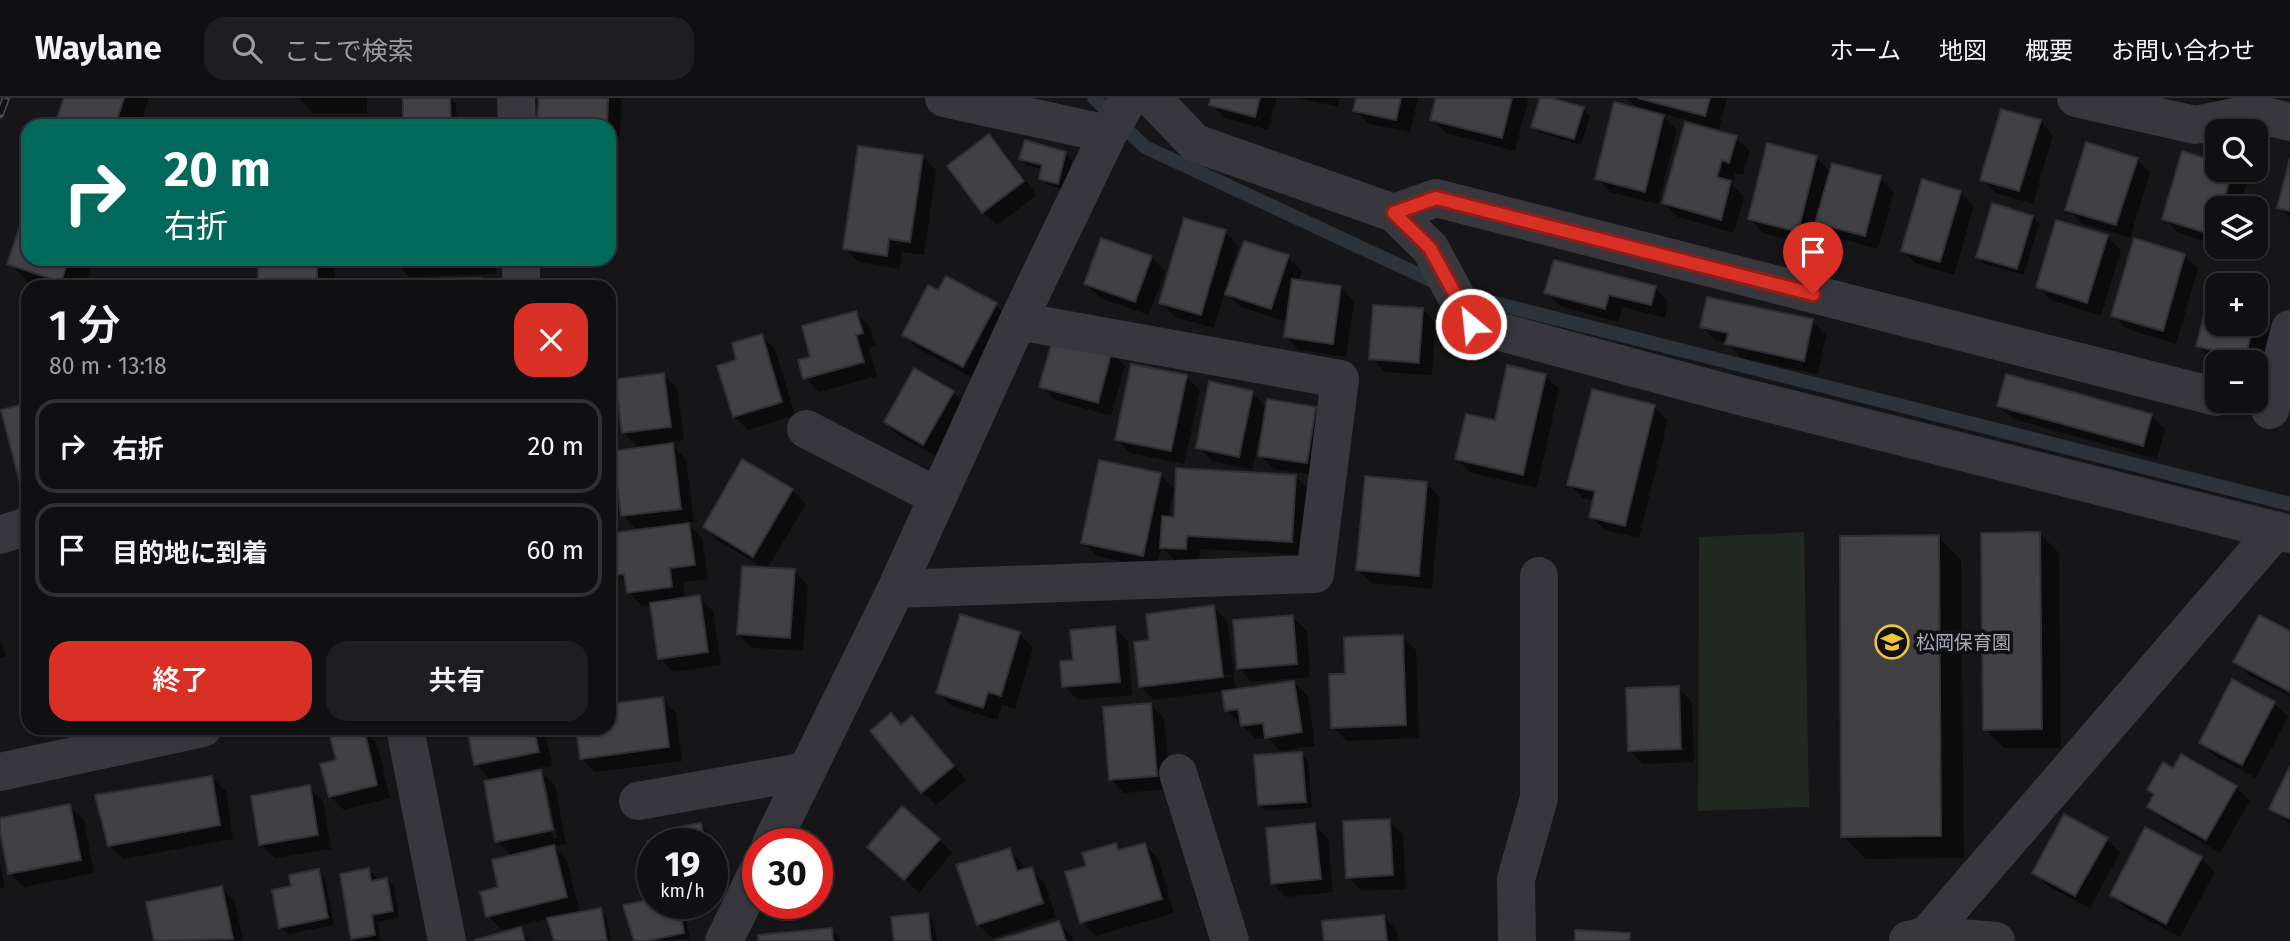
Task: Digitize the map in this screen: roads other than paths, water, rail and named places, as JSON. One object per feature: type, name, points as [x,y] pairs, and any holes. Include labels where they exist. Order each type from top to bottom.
[{"type":"street","points":[[516,98],[517,119]]},
{"type":"street","points":[[944,98],[1108,134]]},
{"type":"street","points":[[779,828],[896,589],[1018,321],[1108,134],[1129,98]]},
{"type":"street","points":[[1152,98],[1195,143],[1394,213],[1430,248],[1471,324],[1735,395],[2283,532],[1914,938]]},
{"type":"street","points":[[2076,98],[2195,125],[2253,113],[2290,122]]},
{"type":"street","points":[[1394,213],[1436,198],[2205,394]]},
{"type":"street","points":[[896,589],[1315,574],[1340,379],[1018,321]]},
{"type":"street","points":[[2280,413],[2290,329]]},
{"type":"street","points":[[806,429],[938,497]]},
{"type":"street","points":[[0,535],[21,528]]},
{"type":"street","points":[[1517,941],[1516,879],[1539,799],[1539,576]]},
{"type":"street","points":[[0,772],[172,735]]},
{"type":"street","points":[[406,735],[447,941]]},
{"type":"street","points":[[638,801],[807,771]]},
{"type":"street","points":[[1178,773],[1230,941]]},
{"type":"street","points":[[724,941],[742,904]]},
{"type":"street","points":[[1914,938],[1999,940]]},
{"type":"waterway","points":[[1094,98],[1145,147],[1439,284]]},
{"type":"waterway","points":[[1463,295],[2290,504]]},
{"type":"railway","points":[[0,114],[6,98]]},
{"type":"place","name":"松岡保育園","points":[[1892,642]]}]
